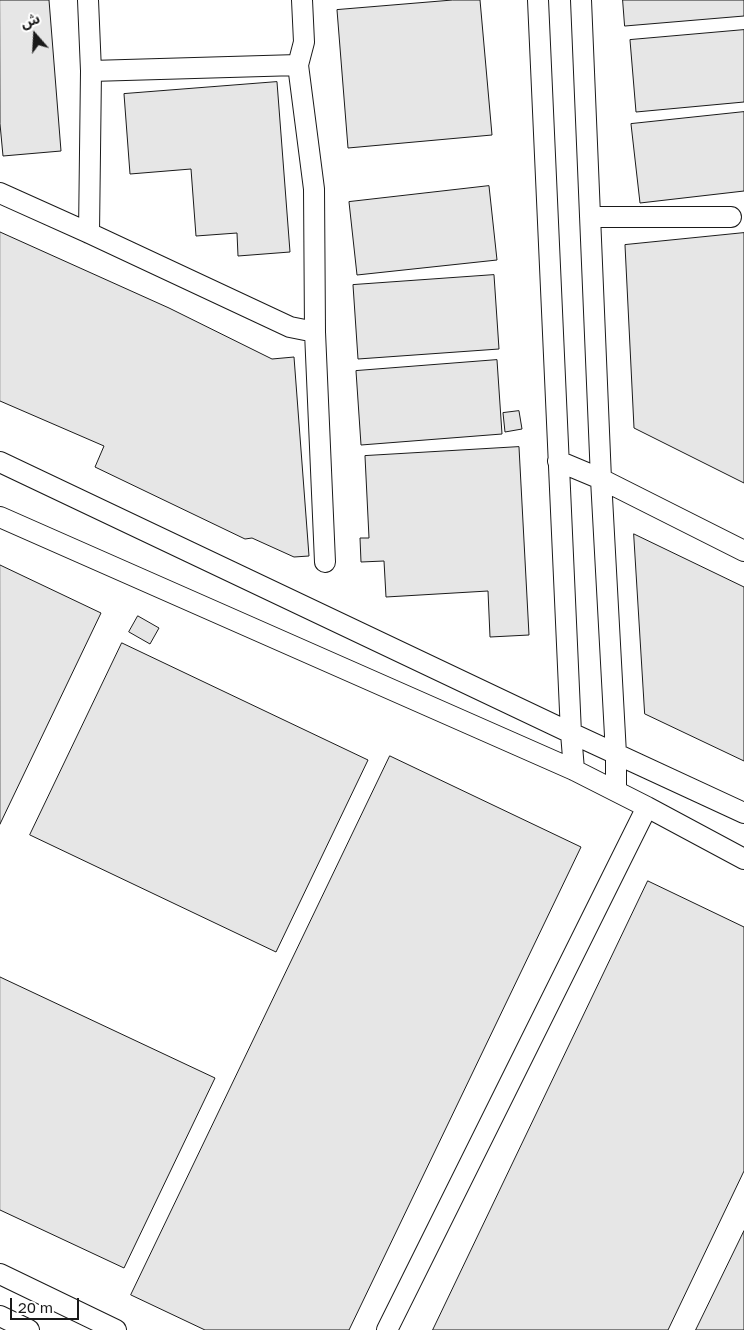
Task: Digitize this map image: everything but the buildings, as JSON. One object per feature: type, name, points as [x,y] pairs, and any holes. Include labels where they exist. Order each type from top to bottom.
[{"type":"street","points":[[88,0],[91,71],[89,233]]},
{"type":"street","points":[[302,0],[304,42],[298,65],[314,189],[315,332],[325,562]]},
{"type":"street","points":[[538,0],[570,733],[574,770]]},
{"type":"street","points":[[581,0],[601,479],[616,754],[616,791]]},
{"type":"street","points":[[91,71],[298,65]]},
{"type":"street","points":[[0,193],[290,327],[315,332]]},
{"type":"street","points":[[590,217],[731,217]]},
{"type":"street","points":[[558,461],[601,479],[744,551]]},
{"type":"street","points":[[0,462],[570,733],[744,813]]},
{"type":"street","points":[[0,517],[574,770],[744,859]]},
{"type":"street","points":[[387,1330],[647,807]]},
{"type":"street","points":[[0,1274],[116,1330]]},
{"type":"street","points":[[0,1316],[28,1330]]}]
